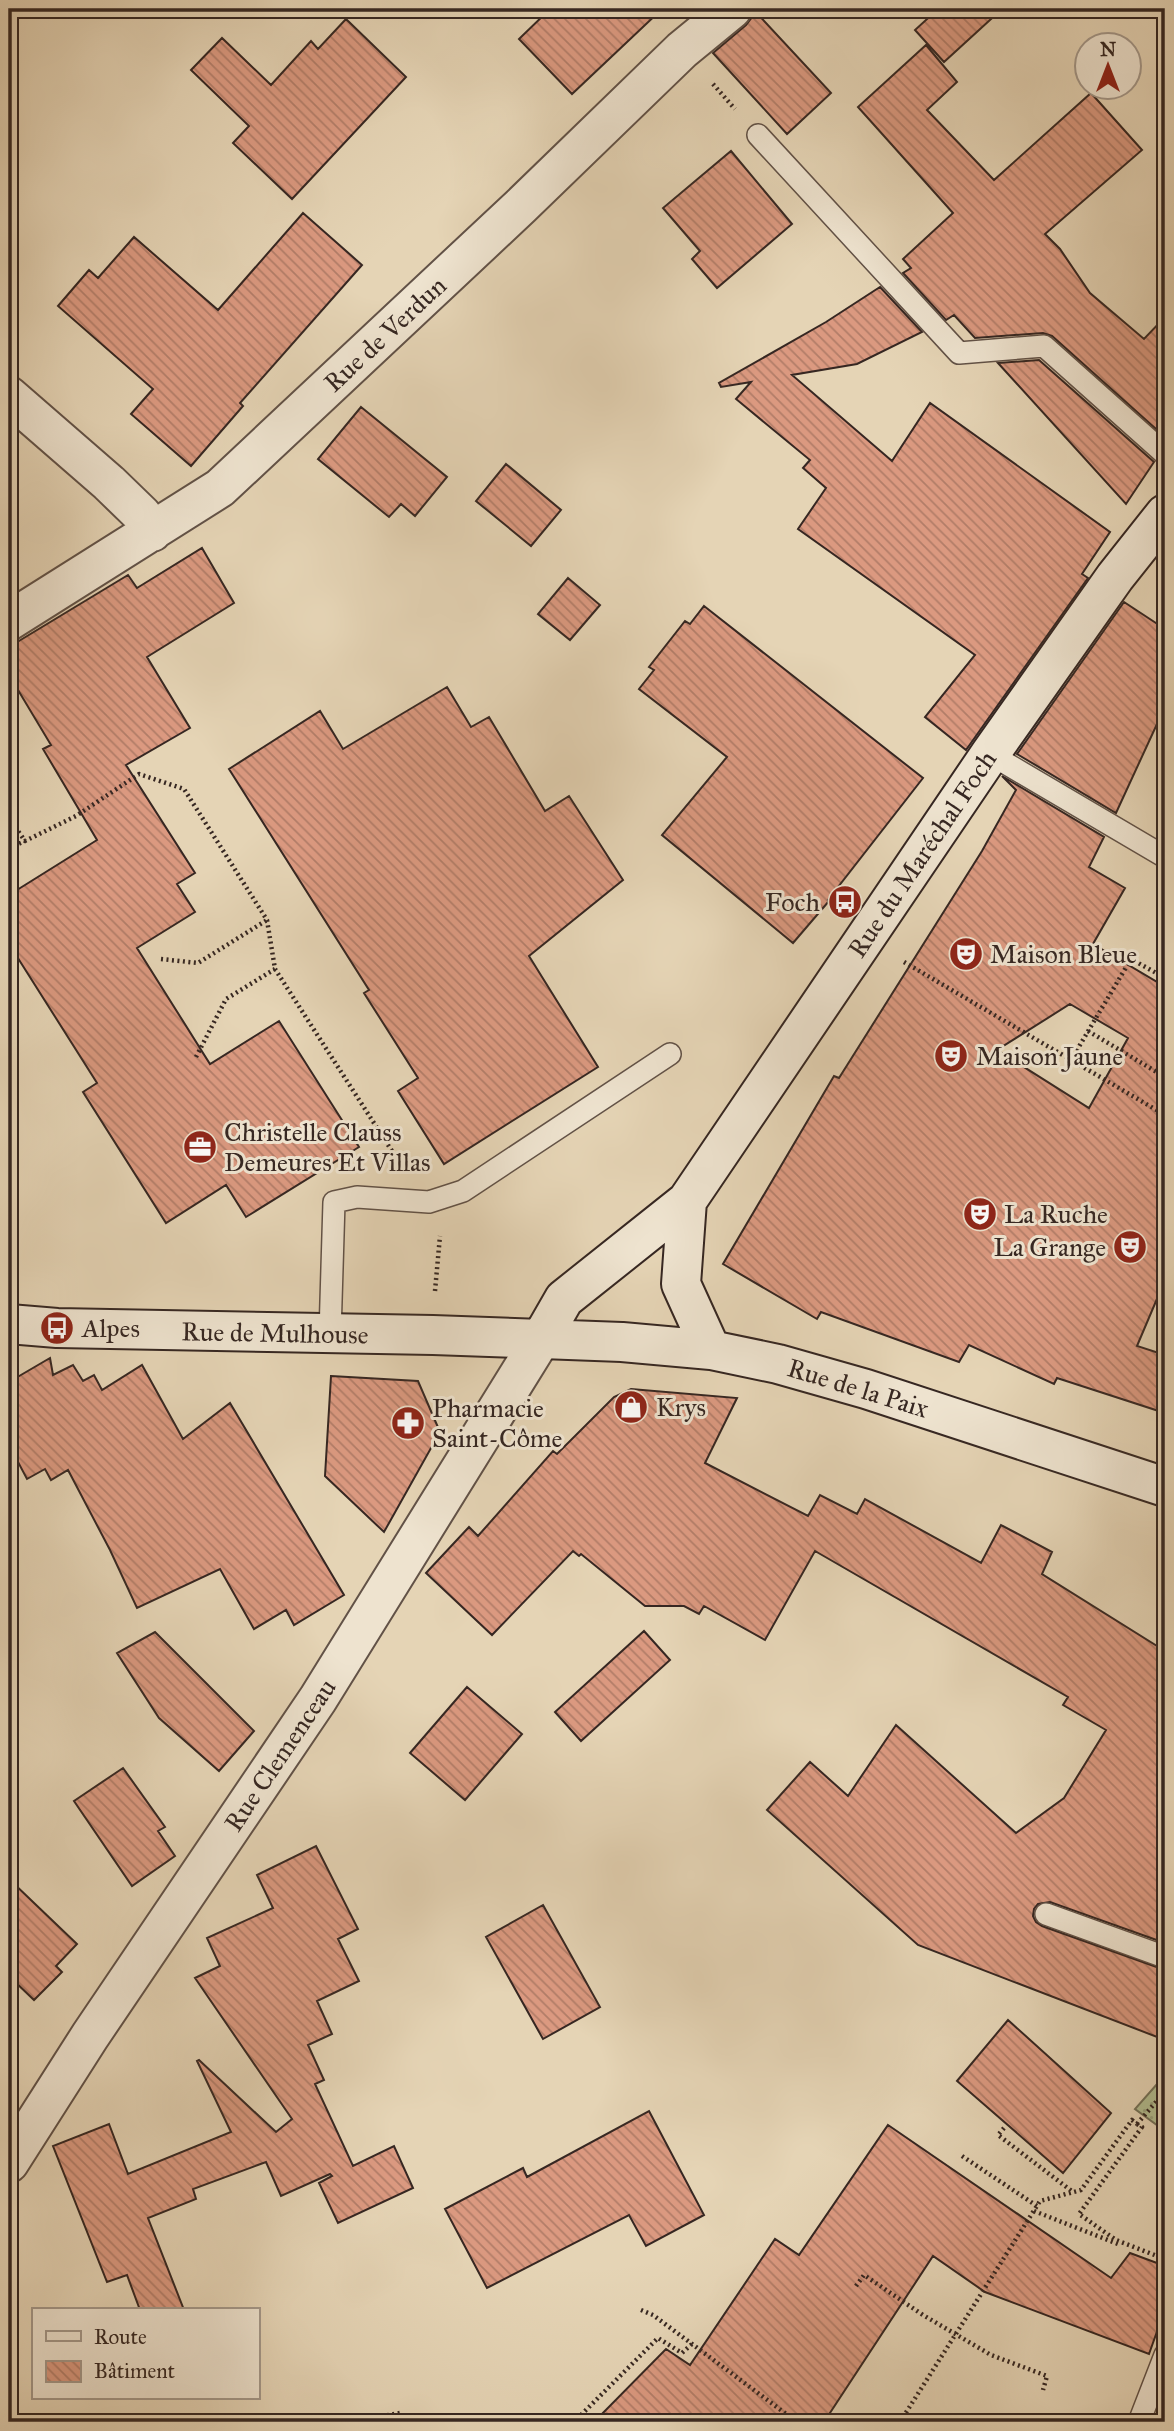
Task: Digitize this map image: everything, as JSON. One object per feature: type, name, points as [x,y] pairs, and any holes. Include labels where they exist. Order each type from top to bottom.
[{"type":"street","name":"Rue de Verdun","points":[[9,621],[220,488],[521,206],[682,50],[732,9]]},
{"type":"street","points":[[9,396],[109,483],[142,515],[152,532]]},
{"type":"street","name":"Rue du Maréchal Foch","points":[[541,1339],[564,1299],[687,1201],[990,754],[1115,577],[1165,514]]},
{"type":"street","name":"Rue du Maréchal Foch","points":[[687,1201],[681,1284],[711,1350]]},
{"type":"street","name":"Rue de Mulhouse","points":[[9,1324],[57,1328],[541,1339]]},
{"type":"street","name":"Rue de la Paix","points":[[541,1339],[622,1342],[711,1350],[778,1364],[866,1389],[1165,1487]]},
{"type":"street","name":"Rue Clemenceau","points":[[9,2163],[90,2036],[318,1699],[541,1339]]},
{"type":"lane","points":[[758,135],[959,353],[1044,346],[1165,454]]},
{"type":"lane","points":[[990,754],[1165,857]]},
{"type":"lane","points":[[330,1334],[334,1202],[357,1197],[429,1202],[463,1191],[670,1054]]},
{"type":"lane","points":[[1046,1913],[1165,1957]]},
{"type":"lane","points":[[1139,2422],[1165,2355]]},
{"type":"path","points":[[682,50],[758,135]]},
{"type":"path","points":[[9,848],[76,816],[139,774],[184,789],[267,920],[275,969],[406,1172],[434,1175],[441,1218],[435,1297]]},
{"type":"path","points":[[9,818],[25,841]]},
{"type":"path","points":[[161,959],[198,963],[267,920]]},
{"type":"path","points":[[1071,1060],[1131,959],[1158,974],[1165,963]]},
{"type":"path","points":[[903,962],[1165,1115]]},
{"type":"path","points":[[196,1057],[226,999],[275,969]]},
{"type":"path","points":[[1088,1031],[1165,1077]]},
{"type":"path","points":[[1137,2124],[1161,2096],[1165,2095]]},
{"type":"path","points":[[900,2422],[1040,2201],[1081,2190],[1132,2120],[1142,2127],[1079,2214],[1116,2240],[1165,2261]]},
{"type":"path","points":[[1004,2127],[998,2135],[1074,2192]]},
{"type":"path","points":[[962,2156],[1036,2208],[1165,2261]]},
{"type":"path","points":[[856,2286],[864,2276],[991,2355],[1047,2376],[1043,2390]]},
{"type":"path","points":[[640,2310],[653,2315],[693,2343],[797,2422]]},
{"type":"path","points":[[581,2415],[658,2338],[682,2353],[693,2343]]},
{"type":"path","points":[[349,2422],[400,2413],[402,2422]]},
{"type":"green space","points":[[1165,2075],[1165,2131],[1135,2109]]},
{"type":"building","points":[[550,9],[662,9],[572,94],[519,39]]},
{"type":"building","points":[[753,9],[831,93],[787,134],[713,53],[746,25],[752,17]]},
{"type":"building","points":[[938,9],[1002,9],[944,62],[915,30]]},
{"type":"building","points":[[346,19],[406,77],[292,199],[233,143],[249,126],[191,70],[222,38],[271,85],[311,41],[318,49]]},
{"type":"building","points":[[926,45],[957,82],[927,110],[994,180],[1081,102],[1099,102],[1142,150],[1045,234],[1060,249],[1090,293],[1144,339],[1165,317],[1165,437],[1052,336],[1043,333],[975,338],[954,315],[946,320],[903,273],[911,268],[903,259],[953,213],[858,107]]},
{"type":"building","points":[[731,151],[792,224],[717,288],[692,259],[700,251],[663,208]]},
{"type":"building","points":[[303,213],[362,265],[240,403],[243,406],[191,466],[131,414],[153,389],[58,306],[89,270],[98,278],[134,237],[218,310]]},
{"type":"building","points":[[880,287],[922,332],[857,364],[792,375],[892,461],[930,403],[1110,532],[1082,574],[1088,578],[966,750],[925,717],[975,655],[798,529],[826,488],[803,468],[810,460],[736,399],[751,382],[721,387],[719,383],[826,322]]},
{"type":"building","points":[[1039,360],[1154,462],[1126,504],[998,363]]},
{"type":"building","points":[[361,407],[447,477],[415,516],[401,504],[389,517],[318,459]]},
{"type":"building","points":[[506,464],[561,510],[531,546],[476,501]]},
{"type":"building","points":[[202,548],[234,603],[147,657],[190,728],[126,765],[195,873],[177,884],[195,912],[137,948],[210,1064],[279,1021],[359,1147],[246,1217],[226,1185],[166,1223],[83,1092],[97,1083],[9,944],[9,895],[97,840],[43,749],[51,745],[9,675],[9,647],[128,575],[137,588]]},
{"type":"building","points":[[568,578],[600,605],[570,640],[538,614]]},
{"type":"building","points":[[1124,602],[1165,629],[1165,711],[1116,813],[1017,754]]},
{"type":"building","points":[[704,606],[923,778],[829,901],[793,943],[662,835],[727,757],[639,689],[654,670],[649,667],[685,621],[690,624]]},
{"type":"building","points":[[447,687],[471,727],[489,717],[545,811],[569,796],[623,880],[529,956],[598,1067],[444,1164],[398,1091],[418,1078],[364,993],[369,990],[229,769],[320,711],[343,749]]},
{"type":"building","points":[[1002,776],[1104,837],[1089,867],[1125,888],[1093,944],[1159,983],[1165,972],[1165,1280],[1137,1346],[1165,1355],[1165,1413],[1057,1378],[1054,1384],[969,1345],[959,1362],[821,1312],[817,1319],[723,1264],[834,1076],[839,1078],[982,851],[1016,790]],"holes":[[[1070,1004],[1128,1038],[1089,1108],[997,1050]]]},
{"type":"building","points":[[50,1358],[53,1375],[73,1365],[83,1381],[94,1375],[102,1390],[142,1365],[183,1439],[230,1403],[344,1595],[294,1625],[286,1610],[254,1629],[220,1569],[137,1608],[68,1470],[51,1480],[45,1469],[27,1479],[9,1445],[9,1382]]},
{"type":"building","points":[[331,1376],[418,1381],[440,1432],[384,1532],[325,1476]]},
{"type":"building","points":[[631,1389],[737,1398],[705,1463],[808,1516],[820,1495],[857,1514],[865,1499],[981,1563],[1001,1525],[1052,1552],[1042,1574],[1165,1651],[1165,1943],[1050,1902],[1038,1904],[1033,1916],[1042,1926],[1165,1970],[1165,2040],[918,1945],[767,1810],[810,1762],[848,1796],[896,1725],[1016,1833],[1064,1798],[1106,1730],[1063,1705],[1068,1697],[815,1551],[765,1640],[704,1606],[699,1614],[684,1606],[645,1606],[581,1554],[579,1556],[573,1551],[492,1635],[426,1573],[469,1527],[478,1536],[553,1451],[557,1454],[614,1397]]},
{"type":"building","points":[[644,1631],[670,1660],[581,1741],[555,1712]]},
{"type":"building","points":[[155,1632],[254,1731],[219,1771],[159,1718],[117,1653]]},
{"type":"building","points":[[467,1687],[522,1734],[465,1800],[410,1753]]},
{"type":"building","points":[[123,1768],[165,1827],[158,1831],[175,1856],[132,1886],[74,1801]]},
{"type":"building","points":[[316,1846],[358,1929],[338,1939],[359,1981],[317,2001],[332,2034],[308,2045],[324,2080],[315,2084],[353,2166],[394,2146],[413,2188],[338,2223],[319,2183],[332,2176],[330,2174],[281,2196],[266,2162],[193,2189],[196,2199],[148,2218],[183,2308],[139,2308],[127,2275],[107,2282],[53,2146],[109,2124],[128,2174],[231,2132],[197,2061],[199,2060],[276,2132],[292,2119],[195,1978],[220,1966],[207,1938],[273,1908],[257,1875]]},
{"type":"building","points":[[9,1879],[77,1944],[56,1966],[62,1972],[34,2000],[9,1976]]},
{"type":"building","points":[[543,1905],[600,2007],[543,2039],[486,1937]]},
{"type":"building","points":[[1008,2020],[1111,2113],[1063,2173],[957,2081]]},
{"type":"building","points":[[649,2111],[704,2215],[646,2246],[629,2215],[487,2288],[445,2209],[523,2168],[527,2177]]},
{"type":"building","points":[[888,2125],[1111,2278],[1130,2253],[1165,2266],[1165,2309],[1149,2354],[985,2292],[933,2256],[824,2422],[594,2422],[666,2349],[690,2365],[775,2239],[799,2255]]},
{"type":"place","name":"Foch","points":[[845,902]]},
{"type":"place","name":"Maison Bleue","points":[[966,954]]},
{"type":"place","name":"Maison Jaune","points":[[951,1056]]},
{"type":"place","name":"Christelle Clauss Demeures Et Villas","points":[[200,1147]]},
{"type":"place","name":"La Ruche","points":[[980,1214]]},
{"type":"place","name":"La Grange","points":[[1130,1247]]},
{"type":"place","name":"Alpes","points":[[57,1328]]},
{"type":"place","name":"Krys","points":[[631,1407]]},
{"type":"place","name":"Pharmacie Saint-Côme","points":[[408,1423]]}]
